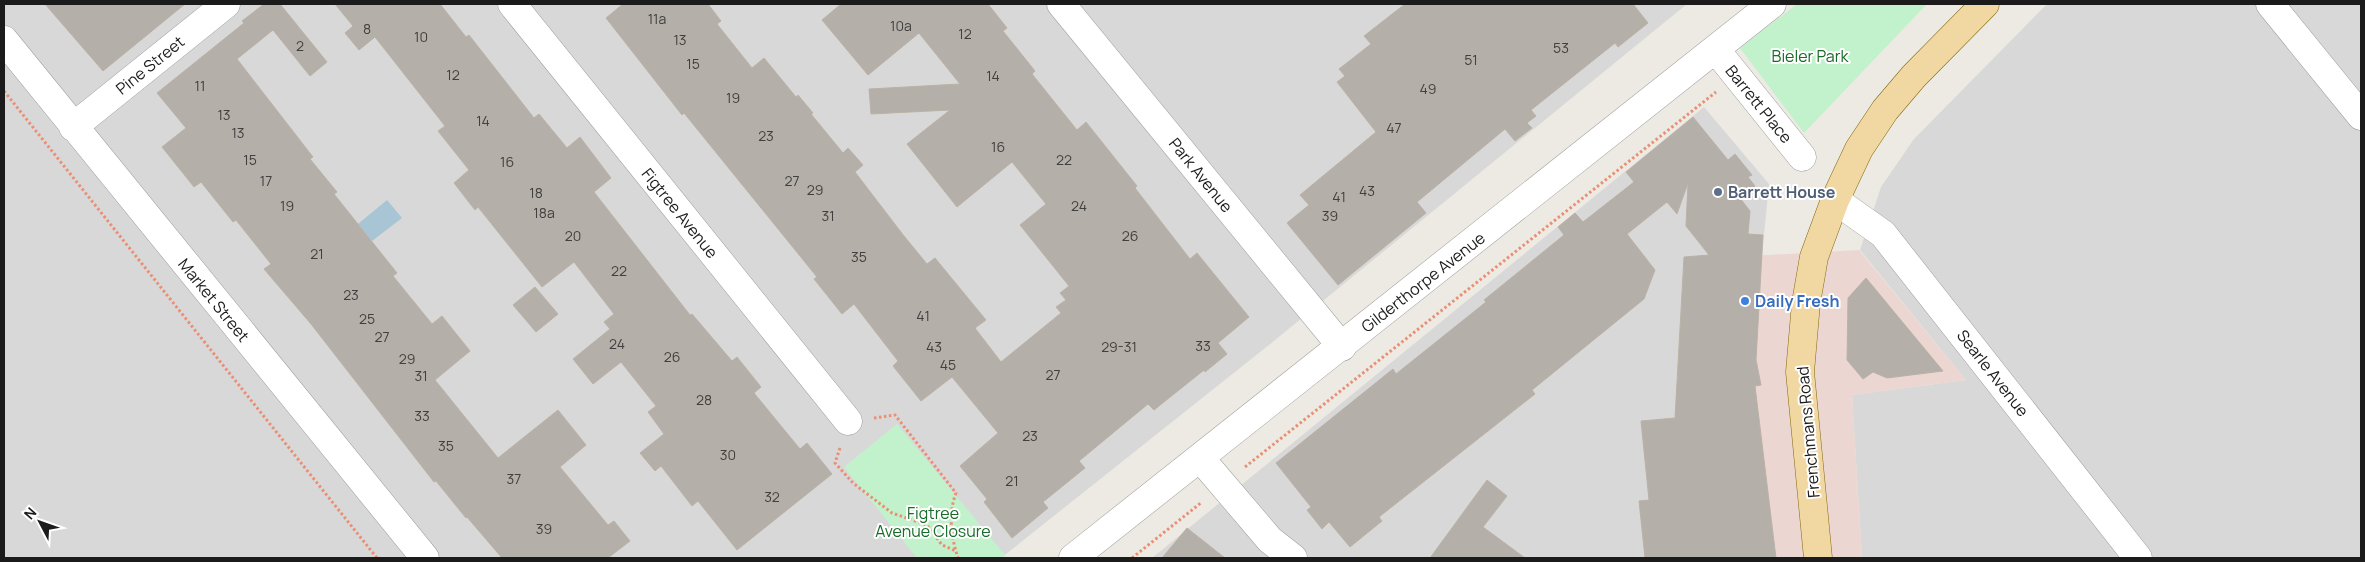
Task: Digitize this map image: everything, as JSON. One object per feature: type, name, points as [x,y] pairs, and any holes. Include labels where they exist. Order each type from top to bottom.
[{"type":"main road","name":"Frenchmans Road","points":[[1818,558],[1800,372],[1806,303],[1814,257],[1835,200],[1859,149],[1885,110],[1914,76],[1985,4]]},
{"type":"street","name":"Pine Street","points":[[73,127],[226,4]]},
{"type":"street","name":"Figtree Avenue","points":[[512,4],[848,421]]},
{"type":"street","name":"Park Avenue","points":[[1061,4],[1342,347]]},
{"type":"street","name":"Gilderthorpe Avenue","points":[[1073,558],[1201,459],[1772,4]]},
{"type":"street","points":[[2270,4],[2361,116]]},
{"type":"street","name":"Market Street","points":[[4,40],[425,558]]},
{"type":"street","name":"Barrett Place","points":[[1716,50],[1802,157]]},
{"type":"street","name":"Searle Avenue","points":[[1835,200],[1883,234],[2138,558]]},
{"type":"street","points":[[1201,459],[1270,540],[1292,558]]},
{"type":"path","name":"Gilderthorpe Avenue","points":[[1132,558],[1737,76]]},
{"type":"path","name":"Market Street","points":[[4,91],[377,558]]},
{"type":"path","points":[[956,551],[942,545],[927,525],[892,513],[852,483],[835,463],[848,421],[895,415],[956,493],[951,506],[951,518],[958,558]]},
{"type":"shaded area","points":[[4,4],[1687,4],[1275,340],[1001,558],[4,558]]},
{"type":"shaded area","points":[[2047,4],[2361,4],[2361,558],[1862,558],[1852,395],[1966,380],[1860,250],[1881,187],[1914,139]]},
{"type":"shaded area","points":[[1704,107],[1769,184],[1762,255],[1694,259],[1732,558],[1152,558]]},
{"type":"shaded area","points":[[1859,250],[1966,380],[1852,395],[1862,558],[1732,558],[1694,259]]},
{"type":"green space","name":"Bieler Park","points":[[1797,4],[1927,4],[1804,133],[1740,48]]},
{"type":"green space","name":"Figtree Avenue Closure","points":[[897,424],[1005,555],[1001,558],[917,558],[844,467]]},
{"type":"water","points":[[387,200],[402,218],[372,241],[358,224]]},
{"type":"building","points":[[45,4],[185,4],[103,71]]},
{"type":"building","points":[[264,4],[280,4],[327,62],[310,76],[273,30],[237,59],[313,157],[310,159],[337,192],[334,194],[397,273],[393,276],[432,324],[442,316],[470,351],[435,380],[498,458],[558,410],[586,445],[560,467],[608,525],[614,521],[630,541],[608,558],[502,558],[436,481],[434,482],[311,324],[264,269],[271,264],[236,220],[233,222],[201,182],[194,187],[162,147],[186,128],[157,93],[244,23],[242,21]]},
{"type":"building","points":[[335,4],[440,4],[466,37],[469,35],[534,118],[539,114],[567,148],[580,137],[611,178],[594,192],[690,315],[692,314],[732,361],[737,357],[761,387],[754,393],[800,449],[807,443],[832,474],[737,550],[698,501],[692,506],[661,466],[655,471],[640,453],[664,434],[648,412],[656,406],[621,362],[593,384],[573,359],[610,329],[604,322],[614,314],[574,262],[542,287],[478,207],[475,210],[454,183],[469,170],[438,131],[445,126],[375,37],[359,50],[345,33],[353,26]]},
{"type":"building","points":[[623,4],[708,4],[721,21],[717,24],[752,68],[764,58],[796,97],[798,95],[813,113],[811,114],[843,153],[848,148],[863,165],[855,172],[904,236],[927,264],[935,258],[986,320],[975,328],[1001,362],[1061,313],[1056,307],[1066,300],[1060,293],[1069,286],[1020,225],[1046,204],[1012,162],[957,207],[907,144],[950,110],[871,114],[869,89],[960,84],[919,33],[868,75],[822,20],[841,4],[988,4],[1007,28],[1003,31],[1035,71],[1032,74],[1077,130],[1086,122],[1137,186],[1135,188],[1190,259],[1197,253],[1249,317],[1218,343],[1227,354],[1154,410],[1148,404],[1079,461],[1085,468],[1043,502],[1048,508],[1012,538],[984,502],[987,499],[960,466],[998,433],[952,377],[921,401],[893,366],[898,361],[854,304],[842,314],[814,279],[817,277],[684,113],[682,115],[606,18]]},
{"type":"building","points":[[1405,4],[1633,4],[1648,23],[1618,47],[1615,43],[1531,110],[1536,116],[1527,123],[1532,128],[1515,141],[1505,129],[1417,202],[1426,213],[1338,285],[1287,223],[1309,205],[1300,195],[1376,132],[1337,82],[1345,76],[1339,69],[1371,44],[1364,36]]},
{"type":"building","points":[[1693,117],[1728,160],[1735,154],[1752,175],[1748,177],[1755,186],[1740,198],[1750,211],[1748,234],[1763,235],[1756,360],[1761,385],[1755,386],[1776,558],[1645,558],[1639,501],[1649,500],[1641,421],[1675,418],[1684,257],[1709,255],[1686,226],[1688,183],[1677,214],[1667,202],[1627,234],[1655,270],[1644,299],[1532,390],[1535,394],[1379,517],[1382,521],[1350,547],[1329,522],[1322,529],[1307,510],[1311,507],[1276,463],[1393,369],[1396,374],[1486,302],[1484,300],[1564,235],[1558,227],[1575,213],[1583,222],[1634,182],[1626,172]]},
{"type":"building","points":[[1866,278],[1943,371],[1887,378],[1873,372],[1863,379],[1847,360],[1848,298]]},
{"type":"building","points":[[535,287],[558,314],[536,332],[513,305]]},
{"type":"building","points":[[1487,480],[1507,496],[1483,527],[1525,558],[1430,558]]},
{"type":"building","points":[[1187,528],[1225,558],[1162,558]]},
{"type":"place","name":"Barrett House","points":[[1718,192]]},
{"type":"place","name":"Daily Fresh","points":[[1745,301]]}]
